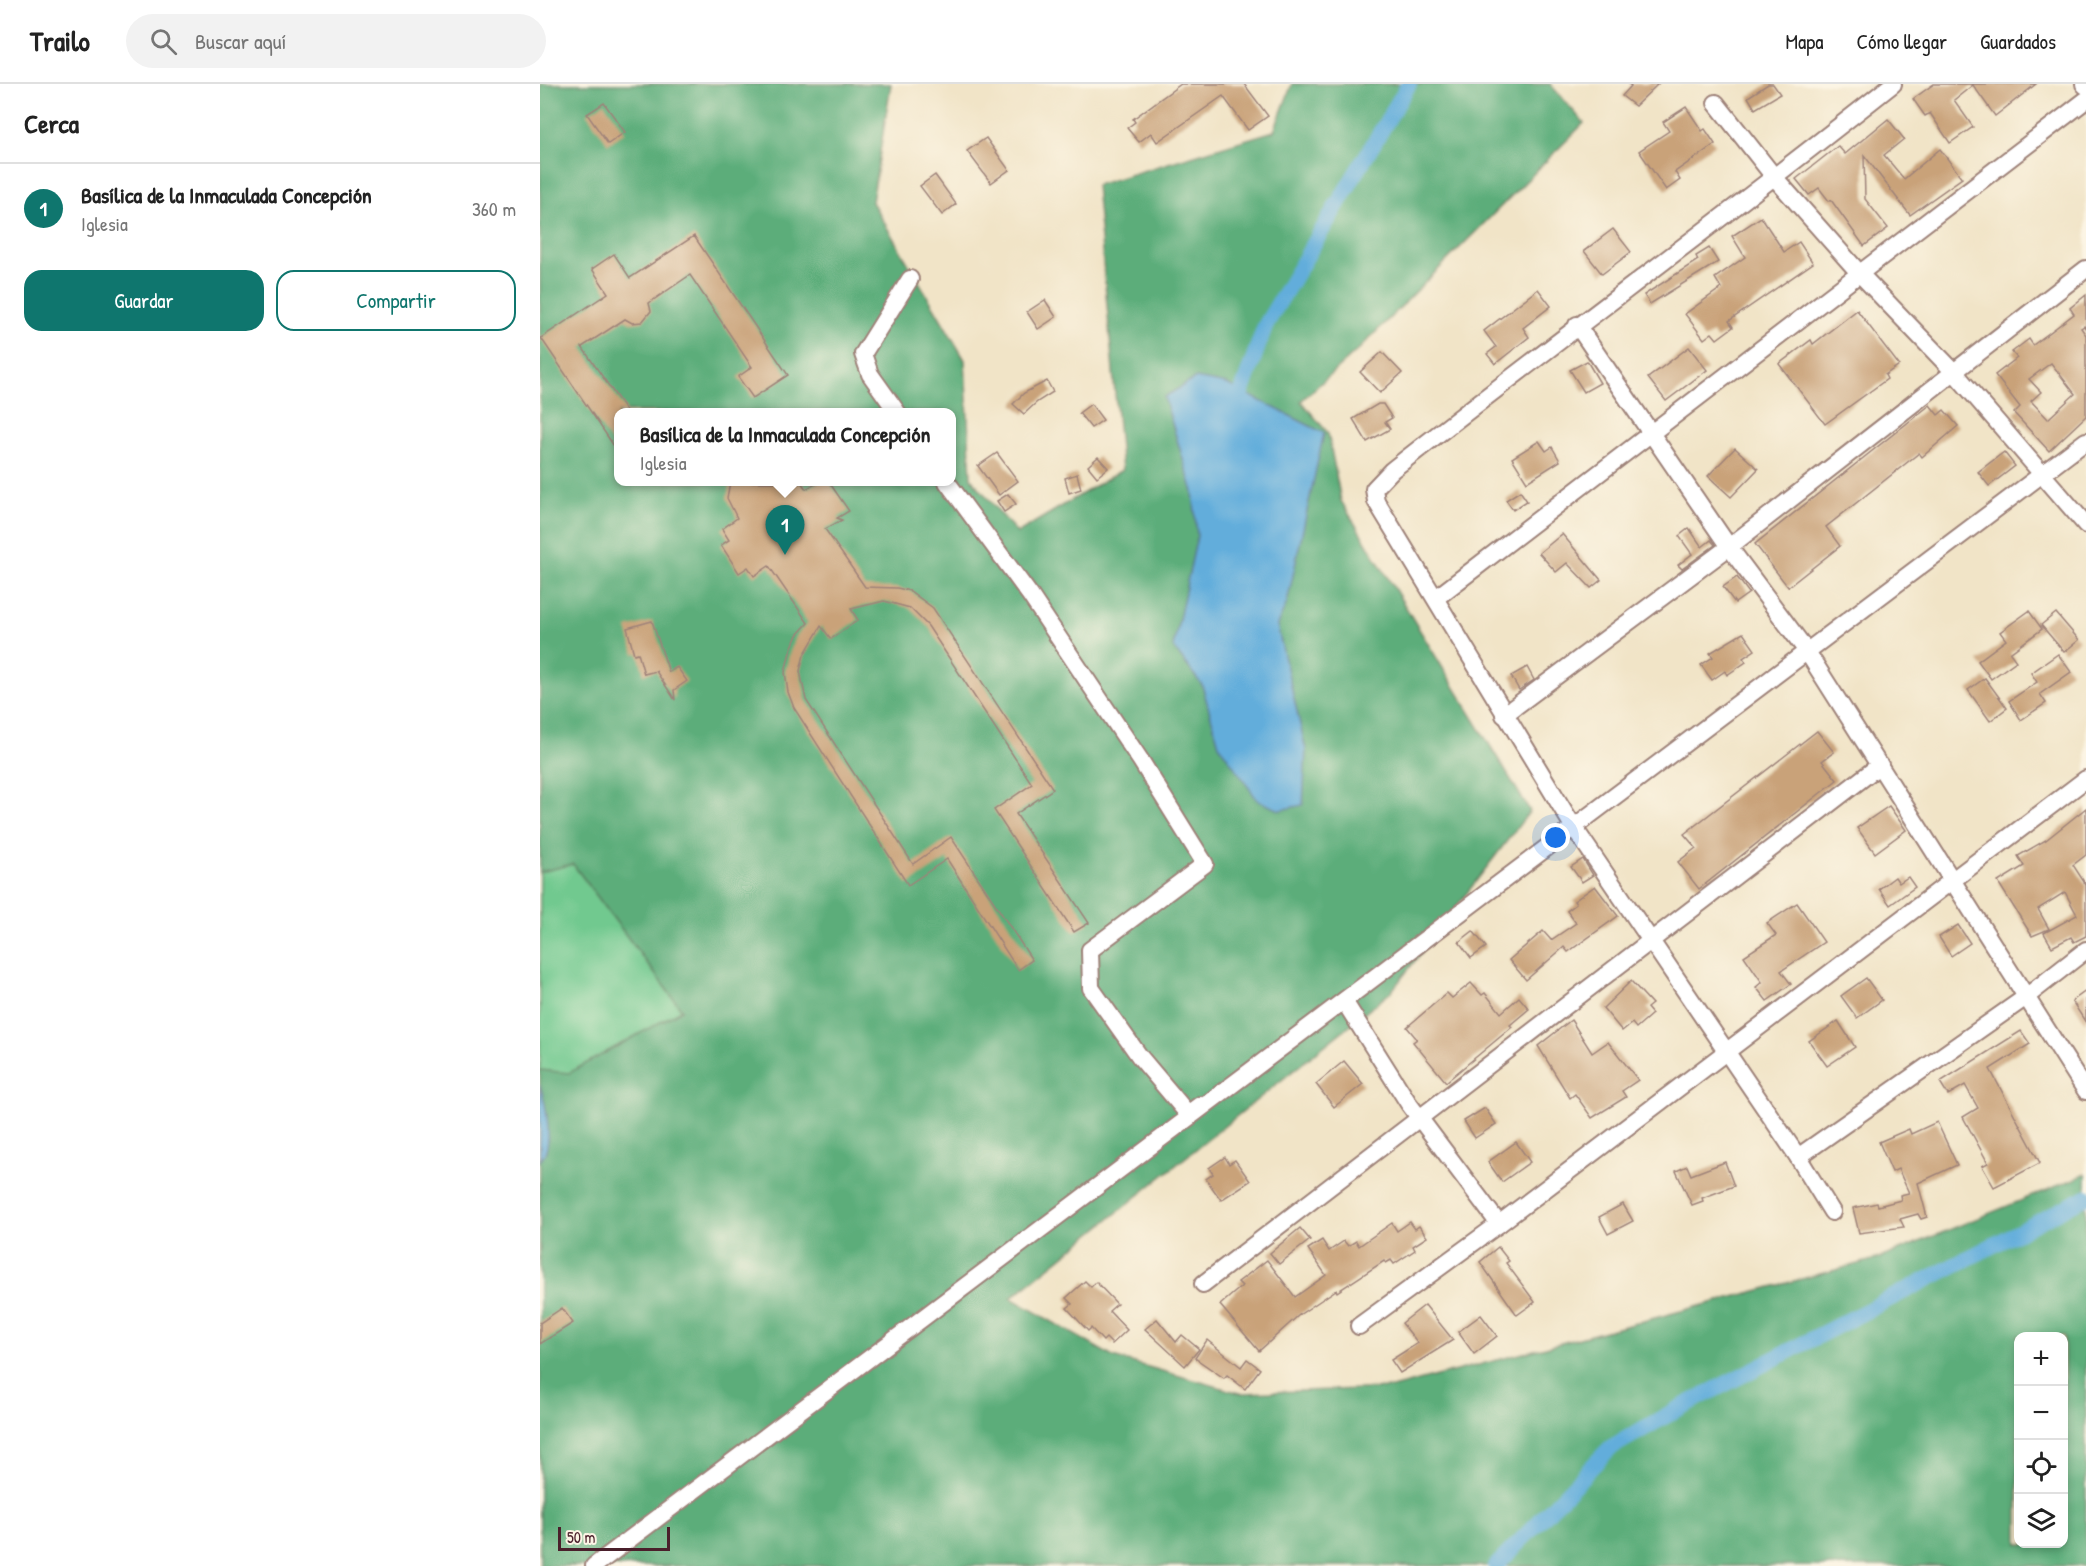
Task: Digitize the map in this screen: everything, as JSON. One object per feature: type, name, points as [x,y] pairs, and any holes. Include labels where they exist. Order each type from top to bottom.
[{"type":"street","points":[[1832,1212],[1798,1157],[1573,826],[1376,501],[1374,489],[1392,470],[1577,325],[1774,178],[1893,84]]},
{"type":"street","points":[[1436,598],[1653,435],[2086,100]]},
{"type":"street","points":[[1716,103],[1774,178],[1861,275],[1955,373],[2086,525]]},
{"type":"street","points":[[1504,715],[1729,547],[2086,269]]},
{"type":"street","points":[[894,408],[870,374],[863,354],[910,279]]},
{"type":"street","points":[[1577,325],[1729,547],[1806,650],[2086,1091]]},
{"type":"street","points":[[594,1566],[2086,441]]},
{"type":"street","points":[[950,486],[1030,596],[1141,761],[1205,864],[1089,950],[1091,988],[1140,1057],[1188,1114],[1264,1054],[1401,957]]},
{"type":"street","points":[[1203,1284],[1880,765]]},
{"type":"street","points":[[1359,1326],[1499,1224],[2086,779]]},
{"type":"street","points":[[1798,1157],[2026,997],[2086,950]]},
{"type":"street","points":[[1344,1000],[1419,1118],[1499,1224]]},
{"type":"green space","points":[[540,84],[891,84],[872,202],[965,360],[971,478],[1017,533],[1122,470],[1096,185],[1274,131],[1292,84],[1550,84],[1584,123],[1359,349],[1301,401],[1328,433],[1341,501],[1530,811],[1391,992],[1011,1298],[1113,1357],[1240,1393],[1392,1388],[1880,1258],[2086,1174],[2086,1566],[540,1566],[540,1070],[569,1073],[682,1010],[573,864],[540,872]]},
{"type":"green space","points":[[573,864],[682,1010],[569,1074],[540,1070],[540,872]]},
{"type":"water","points":[[1196,378],[1227,384],[1324,433],[1287,603],[1277,625],[1306,750],[1303,805],[1280,810],[1258,801],[1219,745],[1202,685],[1173,647],[1197,536],[1193,492],[1164,397]]},
{"type":"water","points":[[540,1085],[547,1113],[548,1136],[545,1154],[540,1161]]},
{"type":"building","points":[[1181,84],[1244,84],[1268,116],[1248,130],[1223,96],[1157,142],[1151,133],[1139,142],[1127,128],[1135,122],[1133,119]]},
{"type":"building","points":[[1629,84],[1658,84],[1635,106],[1622,96],[1631,86]]},
{"type":"building","points":[[1768,84],[1773,84],[1780,94],[1755,109],[1748,97]]},
{"type":"building","points":[[1934,84],[2036,84],[1995,116],[1973,85],[1954,100],[1973,127],[1950,143],[1930,113],[1925,116],[1913,99]]},
{"type":"building","points":[[604,103],[625,132],[608,144],[587,114]]},
{"type":"building","points":[[1686,107],[1702,131],[1705,129],[1715,144],[1675,172],[1680,180],[1666,190],[1639,151],[1669,131],[1663,122]]},
{"type":"building","points":[[1888,119],[1904,139],[1884,155],[1904,179],[1940,149],[1962,178],[1910,215],[1864,155],[1865,199],[1888,228],[1864,246],[1831,200],[1829,201],[1819,188],[1809,195],[1796,179],[1838,146],[1845,154]]},
{"type":"building","points":[[986,138],[1009,170],[991,183],[967,151]]},
{"type":"building","points":[[935,175],[956,204],[942,215],[920,186]]},
{"type":"building","points":[[1761,217],[1784,252],[1799,242],[1813,263],[1729,321],[1733,327],[1717,339],[1712,333],[1704,339],[1685,314],[1721,288],[1715,278],[1745,257],[1732,236]]},
{"type":"building","points":[[1613,229],[1631,252],[1602,274],[1584,251]]},
{"type":"building","points":[[694,236],[788,375],[753,398],[738,377],[752,367],[690,275],[649,303],[651,311],[642,322],[632,323],[625,319],[582,347],[624,408],[614,408],[614,446],[541,338],[608,293],[592,269],[614,254],[630,278]]},
{"type":"building","points":[[1709,248],[1718,262],[1650,304],[1644,295],[1698,260],[1696,256]]},
{"type":"building","points":[[1538,289],[1551,306],[1523,328],[1529,337],[1495,364],[1487,354],[1496,347],[1484,331]]},
{"type":"building","points":[[2086,295],[2086,329],[2084,326],[2081,328],[2086,335],[2086,416],[2049,451],[2014,413],[2020,407],[1995,375],[2017,358],[2012,352],[2029,339],[2033,345],[2074,314],[2070,308]],"holes":[[[2051,363],[2075,394],[2048,419],[2031,401],[2041,392],[2029,379]]]},
{"type":"building","points":[[1045,300],[1056,317],[1038,329],[1027,312]]},
{"type":"building","points":[[1857,310],[1899,365],[1885,375],[1887,379],[1825,424],[1779,364],[1811,340],[1813,344]]},
{"type":"building","points":[[1689,347],[1707,370],[1666,401],[1648,378]]},
{"type":"building","points":[[1382,352],[1402,373],[1380,393],[1360,372]]},
{"type":"building","points":[[1587,361],[1600,383],[1584,392],[1570,370]]},
{"type":"building","points":[[1047,381],[1053,392],[1024,414],[1013,404],[1024,393]]},
{"type":"building","points":[[1091,404],[1103,420],[1091,428],[1079,413]]},
{"type":"building","points":[[1378,404],[1383,404],[1392,418],[1385,422],[1390,429],[1367,442],[1353,419]]},
{"type":"building","points":[[1930,405],[1938,415],[1944,410],[1958,426],[1922,457],[1919,453],[1826,527],[1840,546],[1788,587],[1755,544]]},
{"type":"building","points":[[1539,441],[1546,451],[1552,447],[1560,461],[1527,482],[1512,458]]},
{"type":"building","points":[[1735,448],[1758,469],[1731,497],[1708,476]]},
{"type":"building","points":[[2004,452],[2015,466],[1989,486],[1978,472]]},
{"type":"building","points":[[997,453],[1018,481],[999,495],[978,466]]},
{"type":"building","points":[[1098,457],[1108,468],[1097,477],[1088,466]]},
{"type":"building","points":[[1077,474],[1081,489],[1069,493],[1065,478]]},
{"type":"building","points":[[729,486],[781,486],[782,488],[804,486],[806,489],[812,486],[832,486],[849,511],[837,518],[842,520],[825,529],[865,587],[897,588],[910,591],[933,608],[1053,789],[1016,814],[1089,923],[1074,932],[994,810],[1032,784],[928,626],[910,608],[884,601],[851,609],[858,620],[831,639],[821,626],[804,655],[800,671],[806,700],[913,864],[951,837],[1032,960],[1018,970],[947,859],[908,885],[794,708],[788,692],[785,672],[797,635],[808,623],[769,566],[754,576],[748,567],[739,573],[721,545],[729,540],[722,529],[737,518],[727,498]]},
{"type":"building","points":[[1520,491],[1527,501],[1513,510],[1506,500]]},
{"type":"building","points":[[1008,494],[1016,504],[1004,512],[997,501]]},
{"type":"building","points":[[1689,528],[1702,547],[1711,540],[1715,545],[1682,569],[1678,565],[1692,554],[1679,536]]},
{"type":"building","points":[[1562,534],[1601,580],[1591,588],[1567,563],[1556,572],[1539,553]]},
{"type":"building","points":[[1737,577],[1749,593],[1735,603],[1723,587]]},
{"type":"building","points":[[2029,611],[2042,629],[2010,653],[2016,661],[1991,679],[1978,661],[2006,640],[2000,632]]},
{"type":"building","points":[[2056,613],[2079,640],[2064,652],[2041,625]]},
{"type":"building","points":[[652,621],[669,672],[677,667],[687,681],[674,690],[675,700],[656,671],[644,674],[638,653],[634,654],[627,628]]},
{"type":"building","points":[[1743,633],[1755,650],[1743,658],[1746,662],[1727,675],[1725,671],[1712,680],[1701,665],[1713,657],[1710,653]]},
{"type":"building","points":[[2058,654],[2071,672],[2040,694],[2046,703],[2021,720],[2009,701],[2037,682],[2031,673]]},
{"type":"building","points":[[1527,667],[1534,680],[1519,690],[1511,676]]},
{"type":"building","points":[[1985,678],[2007,708],[1990,721],[1968,690]]},
{"type":"building","points":[[1817,731],[1834,752],[1822,761],[1837,780],[1699,889],[1678,862],[1696,848],[1684,834]]},
{"type":"building","points":[[1889,806],[1906,830],[1875,853],[1857,828]]},
{"type":"building","points":[[2086,808],[2086,855],[2073,865],[2086,885],[2086,936],[2074,942],[2071,937],[2052,947],[2044,933],[2077,915],[2065,892],[2038,909],[2049,929],[2032,936],[1998,882],[2024,866],[2018,856],[2046,840]]},
{"type":"building","points":[[1583,859],[1593,875],[1582,882],[1571,867]]},
{"type":"building","points":[[1895,877],[1899,883],[1908,877],[1915,887],[1890,905],[1879,889]]},
{"type":"building","points":[[1595,886],[1618,916],[1568,952],[1564,947],[1526,980],[1509,960],[1543,931],[1551,940],[1576,923],[1567,911],[1576,904],[1574,901]]},
{"type":"building","points":[[1797,903],[1824,942],[1781,971],[1791,984],[1767,1001],[1756,987],[1762,982],[1744,956],[1776,935],[1767,923]]},
{"type":"building","points":[[1958,925],[1970,943],[1951,956],[1939,937]]},
{"type":"building","points":[[1473,931],[1486,947],[1471,958],[1459,942]]},
{"type":"building","points":[[1866,978],[1882,1000],[1857,1018],[1841,996]]},
{"type":"building","points":[[1631,981],[1652,1004],[1647,1008],[1652,1014],[1636,1028],[1632,1023],[1622,1031],[1603,1008]]},
{"type":"building","points":[[1471,983],[1482,995],[1485,993],[1501,1013],[1519,997],[1529,1009],[1510,1025],[1512,1027],[1446,1082],[1413,1042],[1417,1039],[1407,1027],[1447,993],[1452,998]]},
{"type":"building","points":[[2086,991],[2086,1023],[2072,1001]]},
{"type":"building","points":[[1571,1020],[1592,1053],[1608,1042],[1638,1080],[1622,1091],[1626,1097],[1592,1118],[1575,1094],[1570,1098],[1538,1046]]},
{"type":"building","points":[[1838,1021],[1855,1047],[1827,1066],[1809,1041]]},
{"type":"building","points":[[2021,1031],[2030,1044],[1990,1069],[2040,1163],[1994,1187],[1982,1166],[1988,1163],[1963,1117],[1978,1108],[1965,1085],[1948,1095],[1940,1082]]},
{"type":"building","points":[[1344,1061],[1363,1084],[1334,1107],[1316,1084]]},
{"type":"building","points":[[1485,1108],[1496,1124],[1475,1138],[1464,1121]]},
{"type":"building","points":[[1937,1122],[1957,1165],[1918,1183],[1927,1217],[1921,1219],[1918,1214],[1900,1219],[1904,1227],[1859,1233],[1853,1208],[1877,1203],[1878,1206],[1901,1200],[1900,1195],[1909,1193],[1898,1169],[1892,1172],[1879,1142],[1909,1129],[1911,1134]]},
{"type":"building","points":[[1516,1142],[1530,1162],[1502,1182],[1488,1162]]},
{"type":"building","points":[[1225,1157],[1229,1164],[1235,1160],[1250,1181],[1221,1200],[1206,1179],[1213,1174],[1209,1168]]},
{"type":"building","points":[[1725,1162],[1734,1186],[1702,1198],[1703,1201],[1692,1205],[1676,1171],[1687,1166],[1691,1175]]},
{"type":"building","points":[[1623,1204],[1633,1221],[1608,1234],[1599,1217]]},
{"type":"building","points":[[1410,1222],[1415,1229],[1419,1226],[1427,1237],[1413,1246],[1415,1250],[1394,1264],[1391,1260],[1386,1263],[1384,1261],[1337,1292],[1336,1290],[1299,1315],[1259,1351],[1220,1305],[1242,1286],[1238,1282],[1267,1260],[1295,1297],[1326,1275],[1308,1249],[1322,1240],[1329,1251],[1344,1241],[1348,1246],[1356,1241],[1359,1246],[1392,1223],[1397,1231]]},
{"type":"building","points":[[1300,1228],[1310,1240],[1279,1264],[1270,1253]]},
{"type":"building","points":[[1498,1247],[1509,1261],[1506,1263],[1535,1302],[1517,1315],[1480,1262]]},
{"type":"building","points":[[1085,1281],[1091,1287],[1096,1282],[1117,1304],[1109,1311],[1127,1330],[1112,1344],[1106,1338],[1103,1341],[1091,1328],[1088,1331],[1067,1308],[1072,1304],[1066,1298]]},
{"type":"building","points":[[1425,1305],[1453,1340],[1400,1373],[1391,1360],[1418,1343],[1402,1323]]},
{"type":"building","points":[[562,1308],[573,1323],[540,1344],[540,1323]]},
{"type":"building","points":[[1481,1315],[1497,1336],[1474,1354],[1458,1332]]},
{"type":"building","points":[[1157,1319],[1176,1342],[1182,1335],[1199,1349],[1185,1366],[1145,1329]]},
{"type":"building","points":[[1207,1340],[1241,1367],[1247,1359],[1260,1369],[1245,1389],[1227,1375],[1224,1378],[1195,1358]]},
{"type":"waterway","points":[[1242,391],[1265,326],[1409,84]]},
{"type":"waterway","points":[[1496,1566],[1610,1448],[1683,1406],[2086,1197]]},
{"type":"place","name":"Basílica de la Inmaculada Concepción","points":[[785,555]]}]
